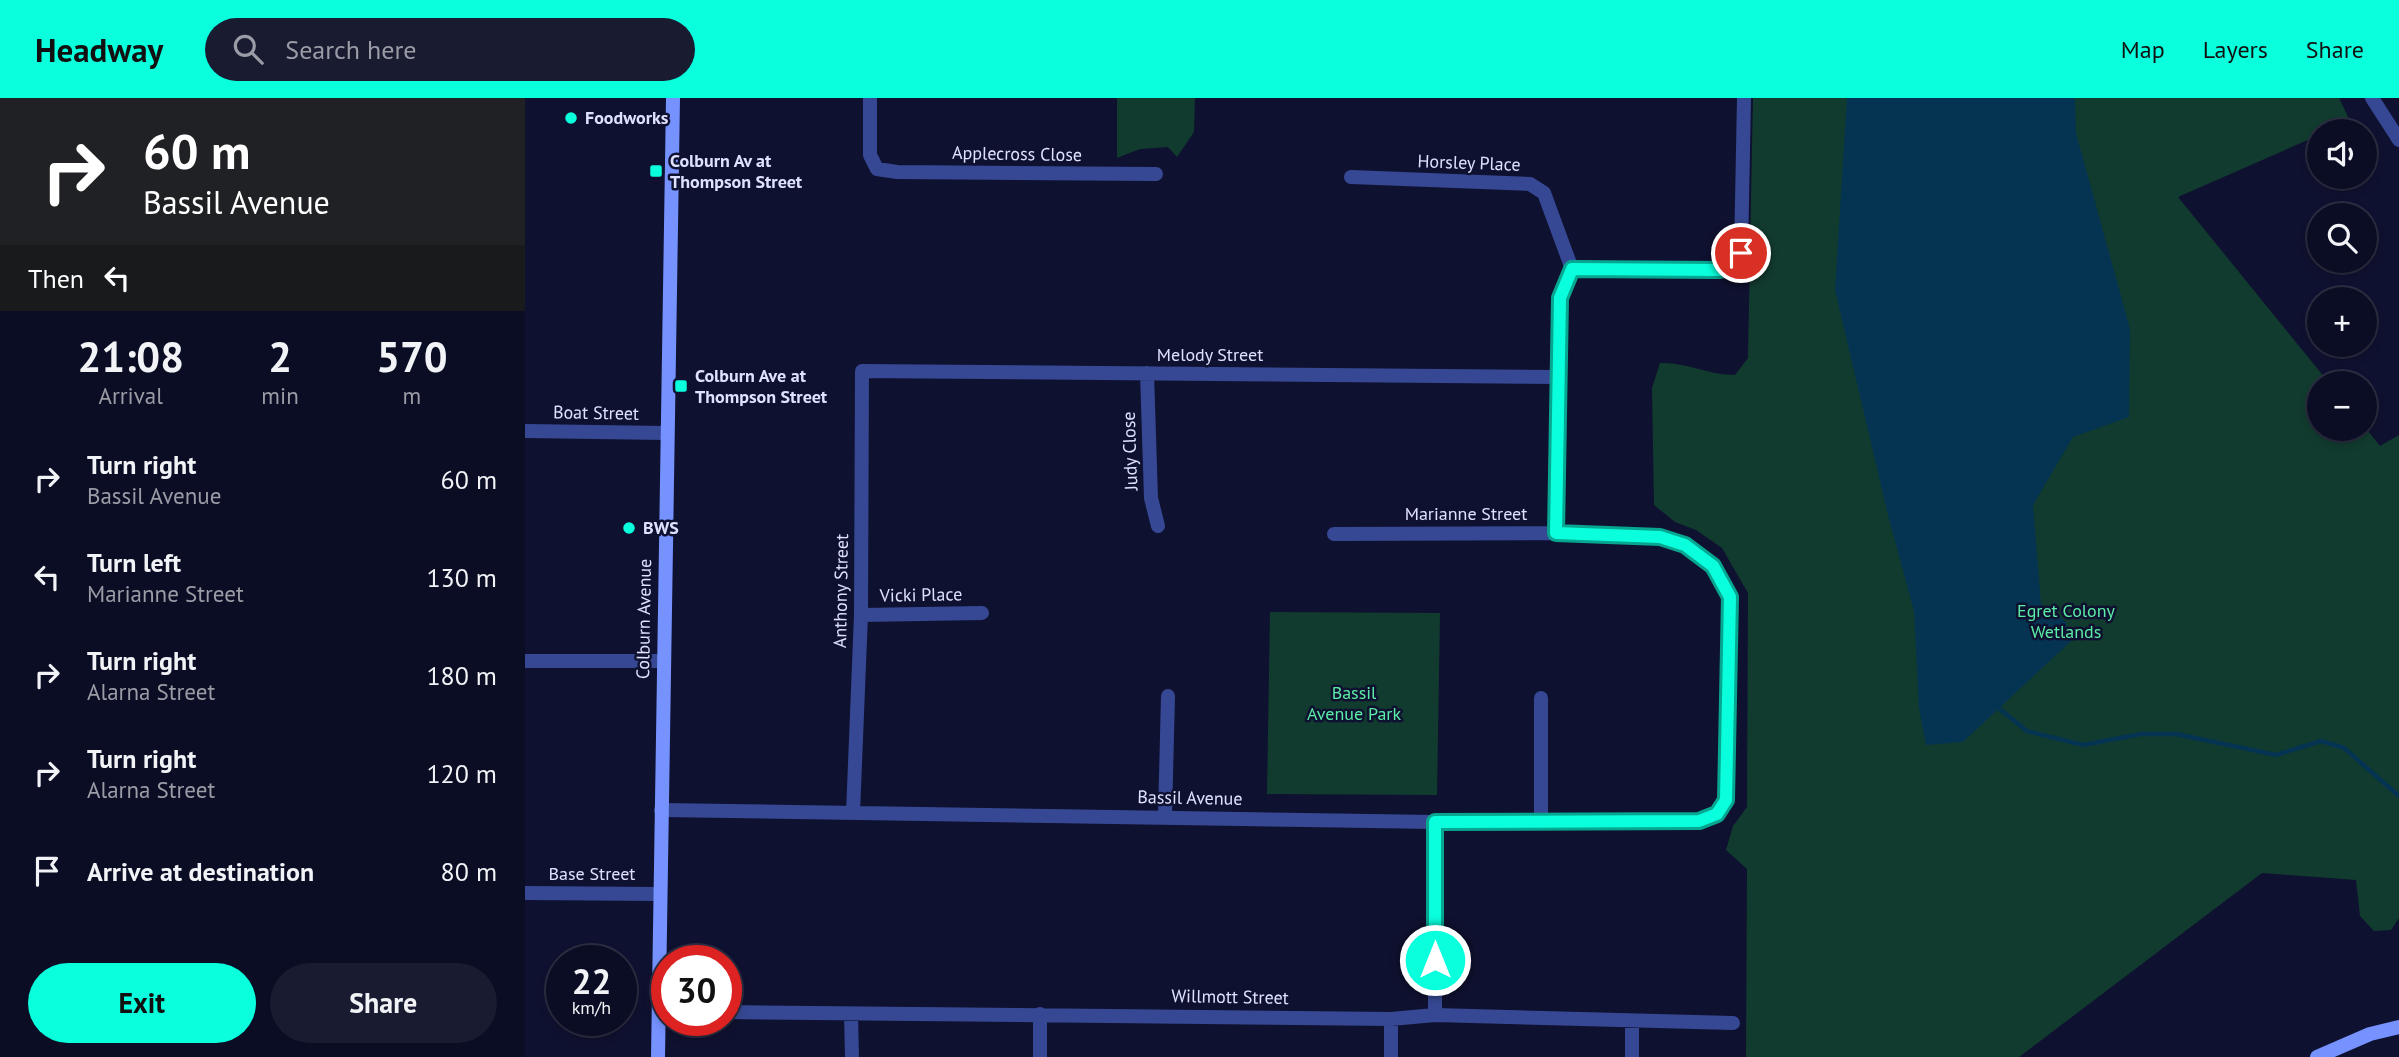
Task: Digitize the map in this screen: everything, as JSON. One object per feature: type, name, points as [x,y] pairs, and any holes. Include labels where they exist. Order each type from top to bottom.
[{"type":"main road","name":"Colburn Avenue","points":[[661,945],[659,894],[673,98]]},
{"type":"main road","points":[[2317,1057],[2370,1034],[2399,1027]]},
{"type":"main road","name":"Colburn Avenue","points":[[658,1057],[660,1036]]},
{"type":"street","name":"Applecross Close","points":[[870,98],[870,155],[877,169],[897,172],[1156,174]]},
{"type":"street","points":[[1556,533],[1560,298],[1572,269],[1720,270],[1732,265],[1741,253],[1744,98]]},
{"type":"street","points":[[2372,98],[2399,140]]},
{"type":"street","name":"Horsley Place","points":[[1351,177],[1530,184],[1544,194],[1572,269]]},
{"type":"street","name":"Melody Street","points":[[862,371],[1557,377]]},
{"type":"street","name":"Anthony Street","points":[[853,813],[861,615],[862,371]]},
{"type":"street","name":"Judy Close","points":[[1147,373],[1151,498],[1158,526]]},
{"type":"street","name":"Boat Street","points":[[525,431],[666,433]]},
{"type":"street","name":"Marianne Street","points":[[1333,534],[1556,533],[1660,537],[1685,545],[1713,566],[1730,597],[1726,800],[1717,814]]},
{"type":"street","name":"Vicki Place","points":[[861,615],[982,613]]},
{"type":"street","points":[[525,661],[663,661]]},
{"type":"street","points":[[1165,816],[1167,696]]},
{"type":"street","points":[[1541,698],[1541,822]]},
{"type":"street","name":"Bassil Avenue","points":[[661,810],[1435,822],[1699,821],[1717,814]]},
{"type":"street","points":[[1435,822],[1436,1015]]},
{"type":"street","name":"Base Street","points":[[525,893],[659,894]]},
{"type":"street","name":"Willmott Street","points":[[742,1012],[1391,1019],[1436,1015],[1733,1023]]},
{"type":"street","points":[[851,1014],[852,1057]]},
{"type":"street","points":[[1040,1014],[1040,1057]]},
{"type":"street","points":[[1391,1019],[1391,1057]]},
{"type":"street","points":[[1632,1021],[1632,1057]]},
{"type":"green space","points":[[1117,98],[1195,98],[1194,132],[1177,157],[1168,147],[1140,149],[1117,158]]},
{"type":"green space","name":"Egret Colony Wetlands","points":[[1753,98],[2339,98],[2349,119],[2307,119],[2307,140],[2178,197],[2319,371],[2307,371],[2307,441],[2376,441],[2380,446],[2399,435],[2399,918],[2391,930],[2374,931],[2360,916],[2356,880],[2262,873],[2019,1057],[1746,1057],[1747,869],[1726,850],[1733,826],[1747,807],[1748,593],[1722,548],[1696,530],[1675,522],[1654,505],[1652,388],[1660,363],[1735,375],[1748,358]]},
{"type":"green space","name":"Bassil Avenue Park","points":[[1270,612],[1440,613],[1437,795],[1267,794]]},
{"type":"water","points":[[1847,98],[2075,98],[2076,133],[2130,329],[2129,417],[2073,437],[2033,505],[2041,604],[2065,621],[2072,640],[1963,742],[1926,745],[1919,708],[1914,611],[1888,515],[1835,290]]},
{"type":"waterway","points":[[1996,706],[2027,731],[2083,745],[2141,734],[2176,734],[2276,755],[2321,741],[2344,748],[2399,796]]},
{"type":"place","name":"Foodworks","points":[[571,118]]},
{"type":"place","name":"Colburn Av at Thompson Street","points":[[656,171]]},
{"type":"place","name":"Colburn Ave at Thompson Street","points":[[681,386]]},
{"type":"place","name":"BWS","points":[[629,528]]},
{"type":"route","points":[[1435,960],[1435,822],[1699,821],[1717,814],[1726,800],[1730,597],[1713,566],[1685,545],[1660,537],[1556,533],[1557,377],[1560,298],[1572,269],[1720,270],[1732,265],[1741,253]]}]
